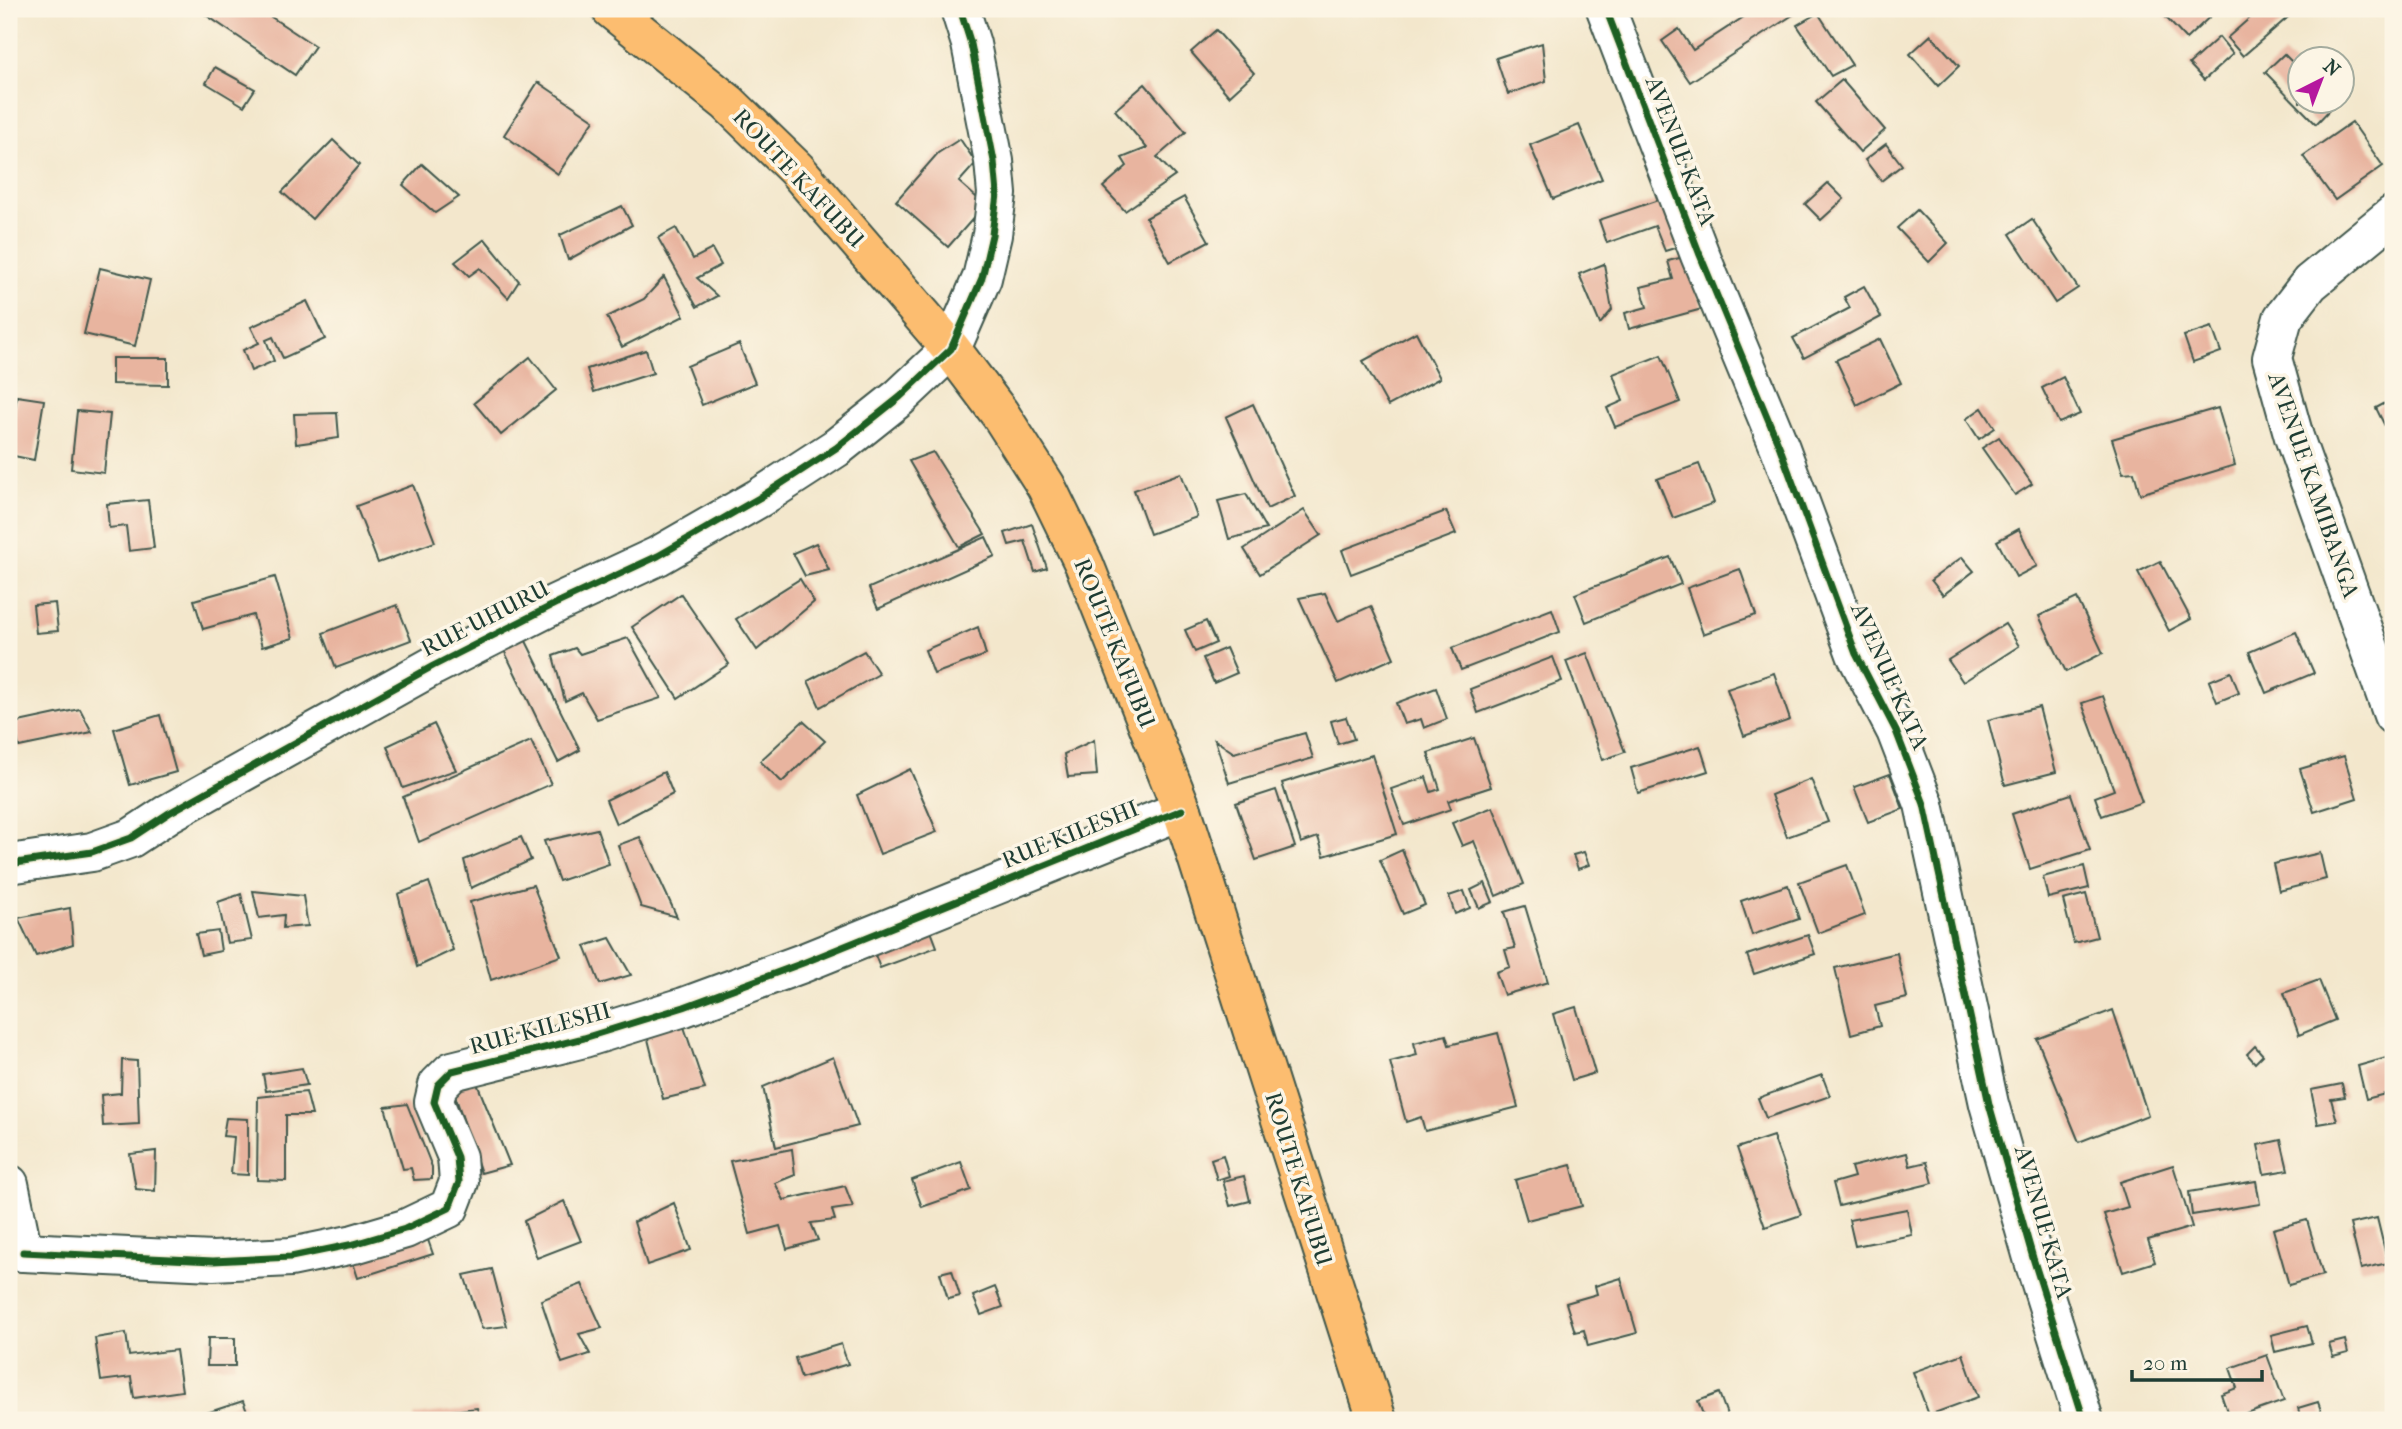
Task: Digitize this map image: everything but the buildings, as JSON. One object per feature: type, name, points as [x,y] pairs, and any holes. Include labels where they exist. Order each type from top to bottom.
[{"type":"main road","name":"ROUTE KAFUBU","points":[[611,9],[728,103],[796,169],[951,349],[1000,415],[1046,486],[1084,564],[1182,810],[1377,1420]]},
{"type":"street","points":[[951,349],[982,278],[998,194],[995,161],[971,44],[960,9]]},
{"type":"street","name":"AVENUE KATA","points":[[1606,9],[1700,255],[1780,448],[1815,539],[1838,610],[1856,654],[1896,731],[1924,804],[1989,1104],[2033,1258],[2084,1420]]},
{"type":"street","name":"AVENUE KAMIBANGA","points":[[2393,215],[2310,283],[2283,318],[2272,358],[2294,437],[2393,715]]},
{"type":"street","name":"RUE UHURU","points":[[9,864],[92,852],[131,838],[169,813],[433,666],[557,603],[658,556],[759,498],[836,447],[900,397],[951,349]]},
{"type":"street","name":"RUE KILESHI","points":[[16,1259],[213,1261],[291,1257],[405,1230],[449,1208],[459,1182],[457,1157],[434,1102],[438,1085],[452,1071],[584,1038],[684,1007],[803,963],[1182,810]]},
{"type":"street","points":[[9,1184],[16,1259]]},
{"type":"cycle path","points":[[9,864],[92,852],[131,838],[169,813],[433,666],[557,603],[658,556],[759,498],[836,448],[900,397],[951,349],[982,278],[992,235],[997,194],[994,161],[971,44],[960,9]]},
{"type":"cycle path","points":[[1606,9],[1700,255],[1780,448],[1856,654],[1896,731],[1924,804],[1989,1104],[2033,1258],[2084,1420]]},
{"type":"cycle path","points":[[23,1252],[213,1261],[291,1257],[354,1244],[405,1229],[449,1208],[459,1182],[457,1157],[434,1102],[438,1085],[452,1071],[584,1038],[684,1007],[803,963],[1182,810]]}]
